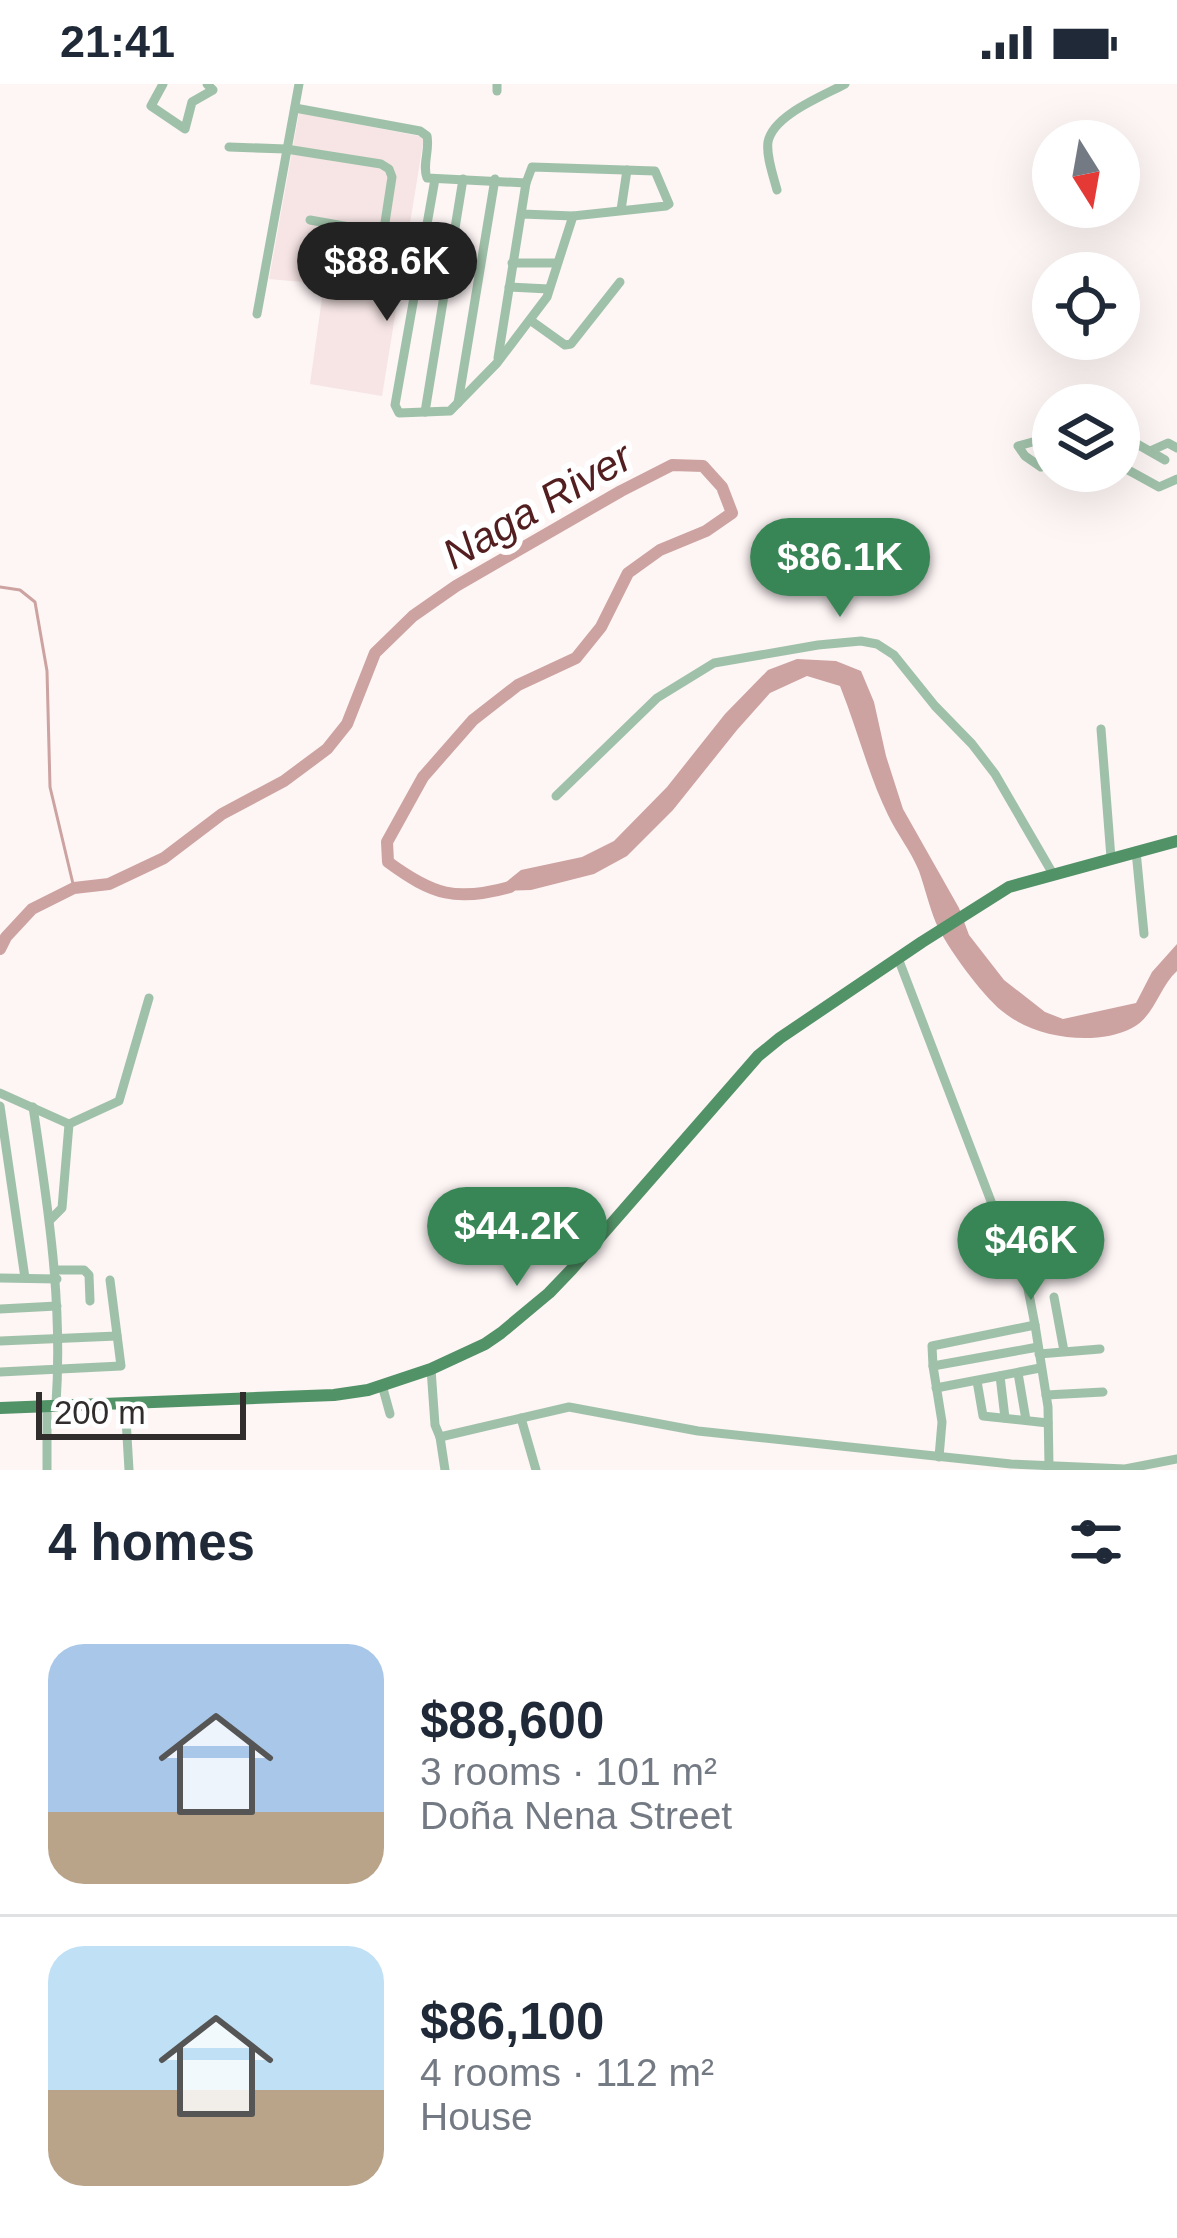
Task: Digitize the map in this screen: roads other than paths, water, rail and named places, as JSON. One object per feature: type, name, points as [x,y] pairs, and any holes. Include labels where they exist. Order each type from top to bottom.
[{"type":"main road","points":[[0,1408],[300,1399],[368,1390],[431,1370],[485,1344],[549,1293],[758,1056],[780,1037],[1009,887],[1177,841]]},
{"type":"street","points":[[163,84],[151,106],[185,129],[192,102],[213,90],[207,84]]},
{"type":"street","points":[[257,314],[299,84]]},
{"type":"street","points":[[777,190],[767,146],[771,131],[783,118],[845,84]]},
{"type":"street","points":[[295,107],[420,131],[429,145],[425,176],[526,183]]},
{"type":"street","points":[[229,148],[286,149],[389,169],[392,177],[376,281],[347,275],[354,228]]},
{"type":"street","points":[[497,363],[526,183],[532,167],[655,171],[668,204],[573,216],[522,214]]},
{"type":"street","points":[[621,210],[627,170]]},
{"type":"street","points":[[435,178],[395,405],[399,412],[450,411],[497,363],[548,297],[573,216]]},
{"type":"street","points":[[425,412],[463,179]]},
{"type":"street","points":[[458,403],[496,179]]},
{"type":"street","points":[[310,220],[383,233]]},
{"type":"street","points":[[512,263],[556,263]]},
{"type":"street","points":[[530,320],[565,345],[571,344],[620,283]]},
{"type":"street","points":[[509,287],[550,289]]},
{"type":"street","points":[[1032,442],[1018,446],[1032,461]]},
{"type":"street","points":[[1150,451],[1168,443],[1177,448]]},
{"type":"street","points":[[1140,446],[1165,460]]},
{"type":"street","points":[[1140,476],[1160,487],[1177,479]]},
{"type":"street","points":[[556,796],[657,698],[713,663],[861,641],[877,644],[894,656],[972,744],[995,774],[1053,874]]},
{"type":"street","points":[[1100,729],[1111,858]]},
{"type":"street","points":[[1136,851],[1144,934]]},
{"type":"street","points":[[898,958],[998,1217],[1022,1258],[1046,1395],[1049,1467]]},
{"type":"street","points":[[0,1093],[69,1124],[119,1101],[148,998]]},
{"type":"street","points":[[0,1106],[25,1278]]},
{"type":"street","points":[[33,1107],[56,1275],[58,1369],[47,1470]]},
{"type":"street","points":[[50,1220],[62,1208],[69,1124]]},
{"type":"street","points":[[0,1278],[85,1270],[91,1301]]},
{"type":"street","points":[[0,1372],[121,1366],[110,1280]]},
{"type":"street","points":[[1054,1297],[1064,1351]]},
{"type":"street","points":[[0,1309],[57,1306]]},
{"type":"street","points":[[939,1457],[941,1422],[932,1346],[1035,1325]]},
{"type":"street","points":[[0,1342],[117,1336]]},
{"type":"street","points":[[933,1366],[1038,1350],[1100,1348]]},
{"type":"street","points":[[936,1388],[1040,1368]]},
{"type":"street","points":[[431,1370],[445,1470]]},
{"type":"street","points":[[1018,1372],[1026,1420]]},
{"type":"street","points":[[1000,1376],[1005,1418]]},
{"type":"street","points":[[977,1381],[983,1416],[1048,1423]]},
{"type":"street","points":[[382,1385],[391,1414]]},
{"type":"street","points":[[1046,1395],[1103,1392]]},
{"type":"street","points":[[125,1402],[129,1470]]},
{"type":"street","points":[[440,1437],[568,1407],[698,1430],[1049,1467],[1159,1467],[1177,1459]]},
{"type":"street","points":[[521,1418],[536,1470]]},
{"type":"waterway","name":"Naga River","points":[[0,949],[32,909],[74,888],[109,884],[164,858],[222,814],[284,781],[327,749],[347,724],[375,653],[413,616],[456,586],[672,465],[703,466],[722,487],[732,513],[706,531],[660,550],[628,573],[601,627],[576,658],[518,685],[473,720],[423,777],[387,842],[388,862],[432,888],[474,894],[510,887]]},
{"type":"waterway","points":[[0,587],[20,590],[35,602],[47,671],[50,787],[74,888]]}]
